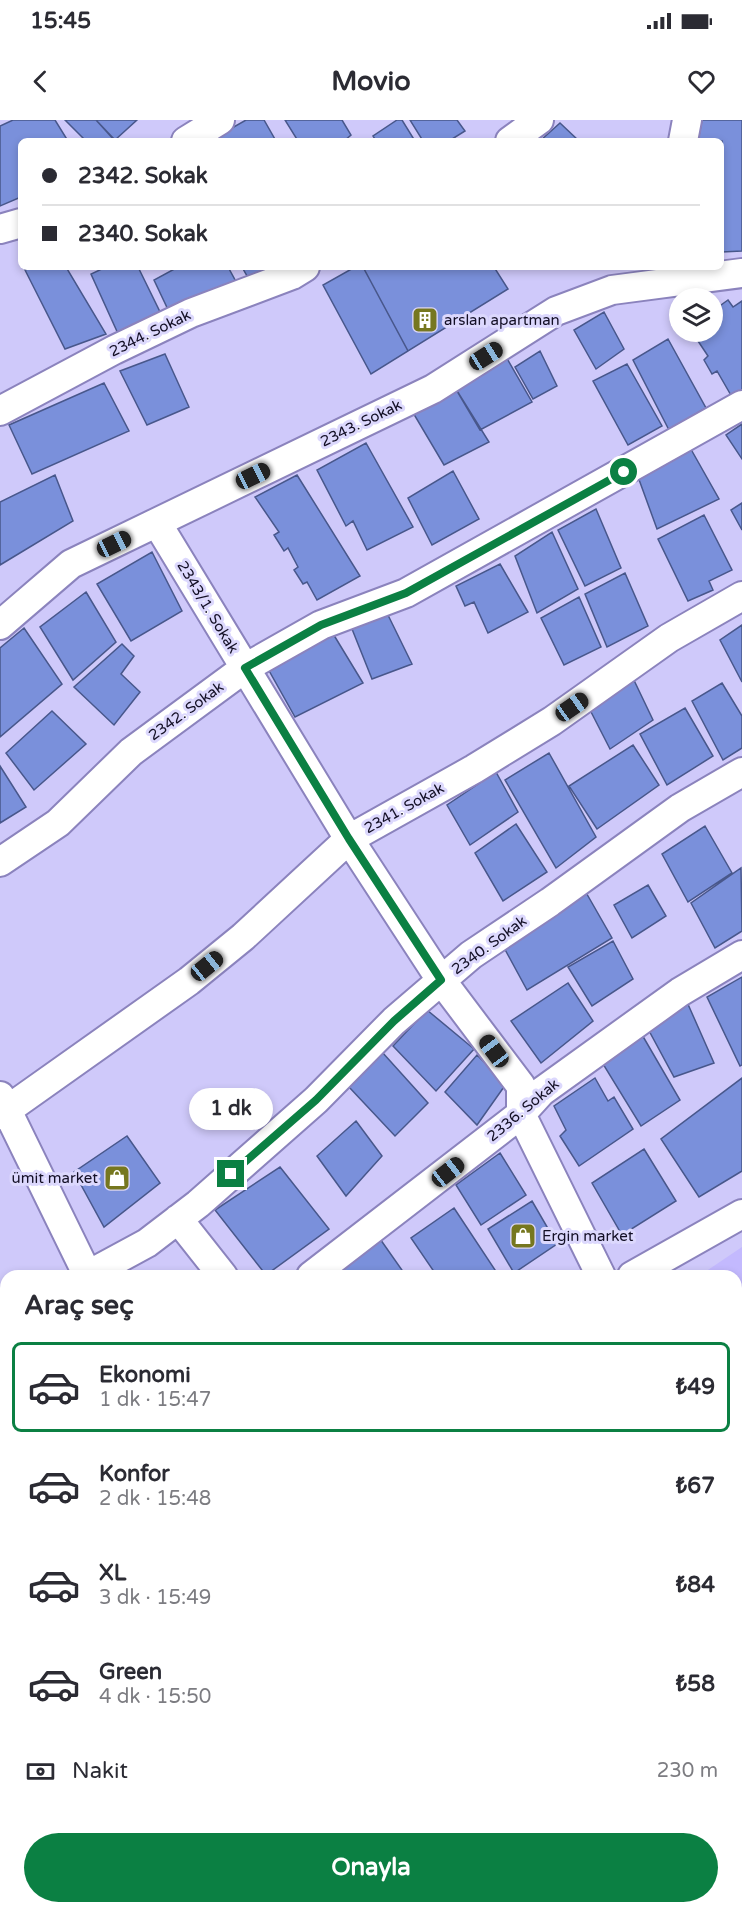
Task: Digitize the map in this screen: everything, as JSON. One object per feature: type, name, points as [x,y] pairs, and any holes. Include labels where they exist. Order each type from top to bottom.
[{"type":"street","points":[[191,138],[220,120]]},
{"type":"street","points":[[514,138],[539,120]]},
{"type":"street","points":[[684,138],[687,120]]},
{"type":"street","points":[[0,229],[18,224]]},
{"type":"street","name":"2344. Sokak","points":[[0,411],[114,350],[192,313],[300,270]]},
{"type":"street","name":"2343. Sokak","points":[[0,625],[71,564],[433,389],[556,311],[660,275],[742,273]]},
{"type":"street","name":"2342. Sokak","points":[[0,862],[58,823],[131,752],[245,668],[321,625],[406,593],[742,405]]},
{"type":"street","name":"2343/1. Sokak","points":[[157,523],[349,839],[441,980],[521,1086],[521,1114],[598,1270]]},
{"type":"street","name":"2341. Sokak","points":[[2,1106],[189,981],[243,937],[349,839],[474,769],[543,727],[669,638],[742,596]]},
{"type":"street","name":"2340. Sokak","points":[[98,1270],[147,1243],[198,1204],[316,1100],[394,1021],[471,955],[550,902],[680,808],[742,772]]},
{"type":"street","name":"2336. Sokak","points":[[319,1270],[521,1114],[541,1092],[680,992],[742,955]]},
{"type":"street","points":[[2,1106],[84,1270]]},
{"type":"street","points":[[643,1270],[742,1214]]},
{"type":"street","points":[[178,1219],[217,1270]]},
{"type":"shaded area","points":[[742,1247],[742,1270],[708,1270]]},
{"type":"building","points":[[13,120],[55,120],[66,138],[18,138],[18,198],[0,206],[0,126]]},
{"type":"building","points":[[65,120],[96,120],[112,138],[83,138]]},
{"type":"building","points":[[96,120],[137,120],[117,138],[113,138]]},
{"type":"building","points":[[246,120],[264,120],[274,138],[214,138]]},
{"type":"building","points":[[285,120],[342,120],[351,135],[348,138],[296,138]]},
{"type":"building","points":[[397,120],[402,120],[413,138],[374,138],[373,136]]},
{"type":"building","points":[[410,120],[457,120],[465,131],[454,138],[421,138]]},
{"type":"building","points":[[702,120],[742,120],[742,251],[724,252],[724,138],[699,138]]},
{"type":"building","points":[[560,123],[576,138],[543,138]]},
{"type":"building","points":[[25,270],[68,270],[106,334],[65,349]]},
{"type":"building","points":[[100,270],[139,270],[163,318],[120,338],[91,274]]},
{"type":"building","points":[[172,270],[230,270],[240,289],[172,318],[154,280]]},
{"type":"building","points":[[244,270],[270,270],[272,274],[251,283]]},
{"type":"building","points":[[350,270],[365,270],[408,351],[371,374],[323,285]]},
{"type":"building","name":"arslan apartman","points":[[365,270],[496,270],[508,289],[408,351]]},
{"type":"building","points":[[728,300],[733,307],[742,301],[742,390],[732,397],[717,371],[712,374],[704,360],[708,356],[699,342],[723,342],[723,304]]},
{"type":"building","points":[[604,312],[624,349],[596,369],[574,330]]},
{"type":"building","points":[[668,339],[706,408],[669,430],[633,360]]},
{"type":"building","points":[[540,351],[557,386],[533,399],[515,367]]},
{"type":"building","points":[[165,354],[189,407],[147,425],[120,371]]},
{"type":"building","points":[[505,355],[532,402],[480,430],[454,386]]},
{"type":"building","points":[[627,364],[662,426],[628,445],[593,381]]},
{"type":"building","points":[[104,383],[129,431],[32,474],[9,425]]},
{"type":"building","points":[[454,386],[489,442],[444,465],[412,411]]},
{"type":"building","points":[[742,424],[742,459],[726,435]]},
{"type":"building","points":[[366,443],[413,527],[367,550],[353,521],[346,526],[317,470]]},
{"type":"building","points":[[688,444],[719,499],[657,529],[637,474]]},
{"type":"building","points":[[453,471],[479,519],[432,545],[408,498]]},
{"type":"building","points":[[55,475],[73,521],[0,565],[0,502]]},
{"type":"building","points":[[297,475],[360,576],[317,600],[307,582],[303,584],[294,570],[298,567],[288,548],[284,551],[274,535],[279,532],[255,497]]},
{"type":"building","points":[[742,503],[742,530],[731,510]]},
{"type":"building","points":[[596,509],[621,568],[585,586],[558,530]]},
{"type":"building","points":[[704,515],[732,570],[709,581],[713,590],[688,601],[658,539]]},
{"type":"building","points":[[552,532],[578,589],[537,613],[515,556]]},
{"type":"building","points":[[152,552],[182,611],[131,641],[97,584]]},
{"type":"building","points":[[500,564],[528,612],[488,633],[474,602],[465,606],[456,586]]},
{"type":"building","points":[[625,573],[648,626],[607,647],[585,594]]},
{"type":"building","points":[[86,592],[116,642],[73,680],[40,627]]},
{"type":"building","points":[[579,597],[601,647],[564,665],[541,618]]},
{"type":"building","points":[[386,611],[412,664],[372,679],[350,624]]},
{"type":"building","points":[[742,625],[742,682],[720,640]]},
{"type":"building","points":[[24,628],[62,684],[0,737],[0,648]]},
{"type":"building","points":[[332,632],[363,683],[295,717],[267,667]]},
{"type":"building","points":[[122,644],[134,656],[121,674],[140,692],[114,725],[74,687]]},
{"type":"building","points":[[631,674],[653,720],[610,749],[588,706]]},
{"type":"building","points":[[722,683],[742,716],[742,748],[723,760],[692,701]]},
{"type":"building","points":[[685,708],[713,756],[667,785],[640,734]]},
{"type":"building","points":[[52,711],[86,744],[34,790],[6,753]]},
{"type":"building","points":[[633,745],[659,785],[597,829],[569,786]]},
{"type":"building","points":[[549,753],[596,837],[556,868],[505,780]]},
{"type":"building","points":[[0,766],[26,807],[0,823]]},
{"type":"building","points":[[496,772],[518,812],[470,845],[447,805]]},
{"type":"building","points":[[516,824],[547,872],[503,901],[475,853]]},
{"type":"building","points":[[705,826],[732,873],[688,902],[662,854]]},
{"type":"building","points":[[741,868],[742,931],[715,948],[691,903]]},
{"type":"building","points":[[648,885],[666,916],[632,938],[614,905]]},
{"type":"building","points":[[584,889],[612,938],[527,990],[502,944]]},
{"type":"building","points":[[613,941],[633,979],[592,1006],[568,967]]},
{"type":"building","points":[[742,977],[742,1065],[740,1066],[707,997]]},
{"type":"building","points":[[568,983],[593,1021],[541,1063],[511,1021]]},
{"type":"building","points":[[687,1002],[714,1063],[674,1077],[647,1027]]},
{"type":"building","points":[[427,1010],[474,1049],[436,1091],[393,1046]]},
{"type":"building","points":[[641,1033],[680,1100],[641,1126],[603,1064]]},
{"type":"building","points":[[382,1052],[428,1103],[395,1136],[349,1087]]},
{"type":"building","points":[[477,1055],[506,1084],[477,1125],[445,1092]]},
{"type":"building","points":[[595,1078],[608,1101],[614,1097],[633,1129],[579,1166],[560,1136],[566,1130],[554,1106]]},
{"type":"building","points":[[742,1078],[742,1171],[699,1197],[661,1139]]},
{"type":"building","points":[[356,1121],[382,1156],[346,1196],[317,1156]]},
{"type":"building","name":"ümit market","points":[[127,1136],[160,1183],[104,1227],[74,1172]]},
{"type":"building","points":[[644,1149],[676,1201],[622,1235],[592,1183]]},
{"type":"building","points":[[500,1153],[526,1195],[481,1225],[456,1185]]},
{"type":"building","points":[[280,1167],[329,1229],[273,1270],[262,1270],[215,1210]]},
{"type":"building","name":"Ergin market","points":[[532,1201],[557,1244],[518,1270],[512,1270],[488,1229]]},
{"type":"building","points":[[454,1208],[495,1270],[433,1270],[411,1238]]},
{"type":"building","points":[[378,1236],[402,1270],[334,1270]]},
{"type":"place","name":"arslan apartman","points":[[425,320]]},
{"type":"place","name":"ümit market","points":[[117,1178]]},
{"type":"place","name":"Ergin market","points":[[523,1236]]},
{"type":"route","points":[[231,1174],[316,1100],[394,1021],[441,980],[349,839],[245,668],[321,625],[406,593],[624,472]]}]
